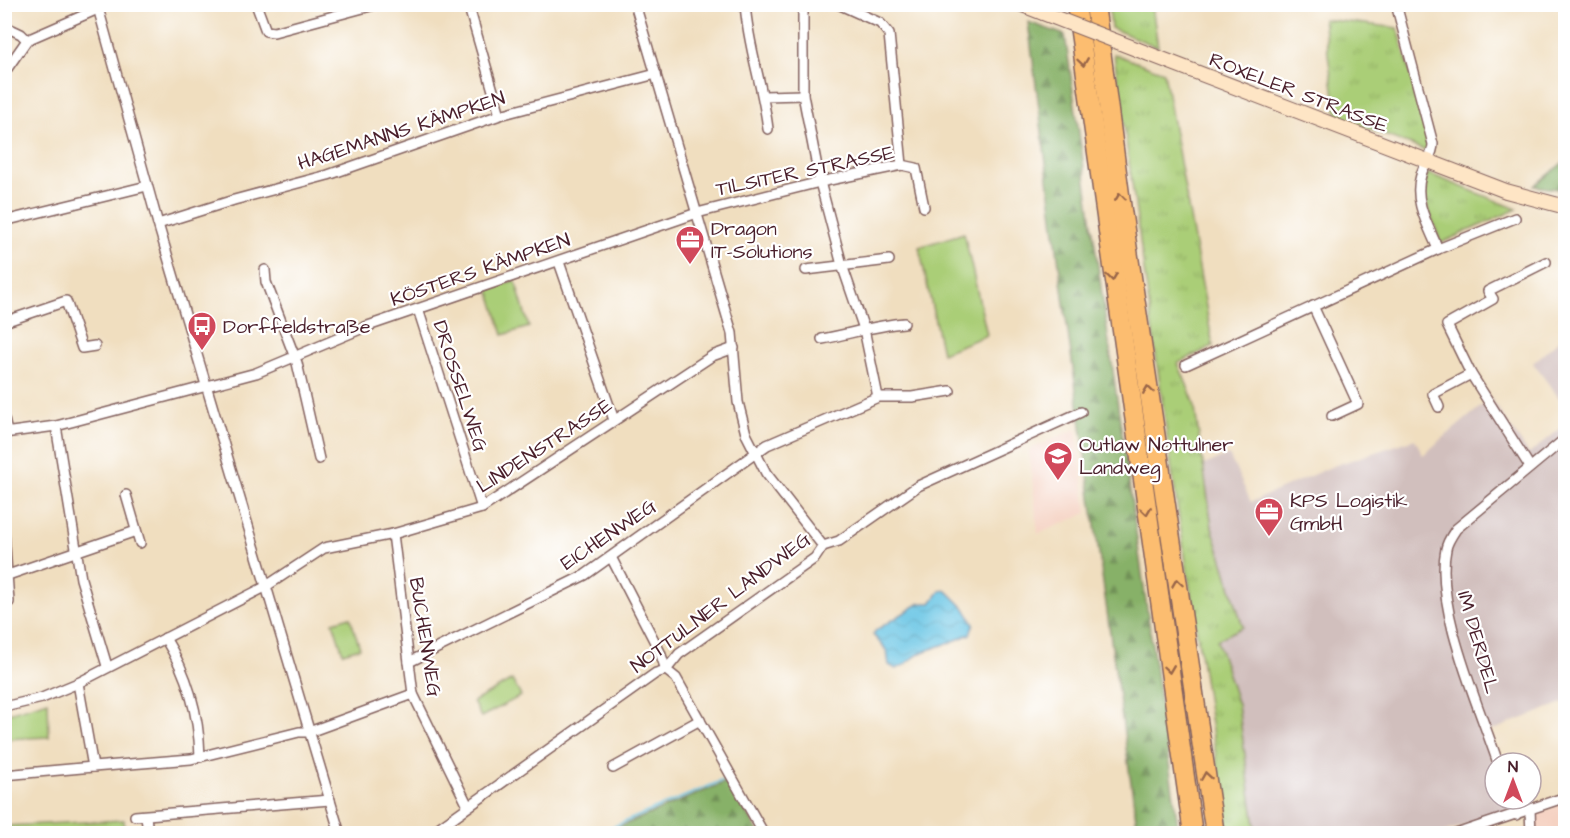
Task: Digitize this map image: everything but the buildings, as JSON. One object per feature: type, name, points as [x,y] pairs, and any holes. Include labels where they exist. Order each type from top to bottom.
[{"type":"highway","points":[[1076,4],[1193,834]]},
{"type":"highway","points":[[1095,4],[1122,210],[1215,834]]},
{"type":"main road","name":"ROXELER STRASSE","points":[[1020,4],[1427,162],[1506,191],[1566,207]]},
{"type":"street","points":[[256,4],[262,26],[266,31],[274,32],[378,4]]},
{"type":"street","points":[[468,4],[500,115]]},
{"type":"street","points":[[635,4],[698,213],[734,348],[738,402],[753,453],[823,546]]},
{"type":"street","points":[[745,4],[753,62],[764,96],[768,129]]},
{"type":"street","points":[[803,4],[803,95],[820,182],[842,265],[864,329],[878,397],[912,397],[950,391]]},
{"type":"street","points":[[838,4],[880,24],[889,34],[902,165]]},
{"type":"street","points":[[1396,4],[1432,144],[1433,151],[1420,176],[1418,195],[1438,249]]},
{"type":"street","points":[[4,73],[27,40],[97,7],[158,224],[340,834]]},
{"type":"street","points":[[4,26],[21,34],[27,40]]},
{"type":"street","name":"HAGEMANNS KÄMPKEN","points":[[158,224],[251,195],[328,175],[500,115],[656,74]]},
{"type":"street","points":[[764,96],[803,95]]},
{"type":"street","name":"TILSITER STRASSE","points":[[698,213],[820,182],[902,165],[916,168],[924,207]]},
{"type":"street","points":[[4,221],[147,186]]},
{"type":"street","name":"KÖSTERS KÄMPKEN","points":[[6,433],[56,426],[256,373],[365,327],[698,213]]},
{"type":"street","points":[[1185,364],[1438,249],[1515,218]]},
{"type":"street","points":[[806,270],[889,260]]},
{"type":"street","points":[[559,262],[614,420]]},
{"type":"street","points":[[1530,467],[1471,374],[1447,325],[1493,299],[1488,291],[1546,262]]},
{"type":"street","points":[[265,270],[266,282],[297,363],[320,459]]},
{"type":"street","points":[[4,322],[66,301],[82,348],[95,345]]},
{"type":"street","points":[[1313,306],[1358,404],[1332,417]]},
{"type":"street","name":"DROSSELWEG","points":[[418,309],[482,508]]},
{"type":"street","points":[[822,339],[904,323]]},
{"type":"street","name":"LINDENSTRASSE","points":[[4,707],[42,698],[78,683],[107,666],[265,587],[324,548],[393,534],[482,508],[712,356],[734,348]]},
{"type":"street","points":[[1439,407],[1433,394],[1471,374]]},
{"type":"street","name":"EICHENWEG","points":[[409,662],[585,575],[753,453],[878,397]]},
{"type":"street","name":"NOTTULNER LANDWEG","points":[[430,834],[656,674],[666,670],[679,654],[815,558],[823,546],[839,541],[918,486],[1081,412]]},
{"type":"street","points":[[4,419],[6,433]]},
{"type":"street","points":[[56,426],[81,579],[107,666]]},
{"type":"street","name":"IM DERDEL","points":[[1494,751],[1455,635],[1445,591],[1446,546],[1456,529],[1566,438]]},
{"type":"street","points":[[126,495],[140,543]]},
{"type":"street","points":[[8,575],[136,531]]},
{"type":"street","points":[[4,532],[9,602]]},
{"type":"street","name":"BUCHENWEG","points":[[393,534],[412,694],[468,807]]},
{"type":"street","points":[[611,557],[660,652],[666,670],[675,678],[764,834]]},
{"type":"street","points":[[165,638],[176,655],[190,690],[197,721],[200,757]]},
{"type":"street","points":[[78,683],[93,767]]},
{"type":"street","points":[[4,775],[200,757],[299,732],[309,732],[412,694]]},
{"type":"street","points":[[613,768],[700,720]]},
{"type":"street","points":[[1543,805],[1566,797]]},
{"type":"street","points":[[135,816],[330,800]]},
{"type":"street","points":[[1514,811],[1516,815]]},
{"type":"street","points":[[1456,834],[1527,811]]},
{"type":"street","points":[[1530,811],[1531,834]]},
{"type":"street","points":[[146,816],[148,834]]},
{"type":"shaded area","points":[[1565,335],[1565,406],[1533,363]]},
{"type":"shaded area","points":[[1491,398],[1529,454],[1565,425],[1565,702],[1483,734],[1489,751],[1483,751],[1483,811],[1510,812],[1440,833],[1256,833],[1238,705],[1217,639],[1243,626],[1212,527],[1204,465],[1229,455],[1251,502],[1333,466],[1415,439],[1423,455]]},
{"type":"shaded area","name":"Outlaw Nottulner Landweg","points":[[1076,429],[1087,513],[1038,534],[1029,450]]},
{"type":"shaded area","points":[[1565,803],[1565,833],[1534,833],[1533,815]]},
{"type":"green space","points":[[1109,5],[1152,5],[1158,47],[1111,28]]},
{"type":"green space","points":[[1323,19],[1398,28],[1432,153],[1337,117]]},
{"type":"green space","points":[[1028,22],[1065,35],[1179,833],[1138,833],[1064,304]]},
{"type":"green space","points":[[1114,54],[1164,72],[1213,346],[1178,363],[1194,402],[1212,527],[1243,627],[1217,640],[1238,705],[1256,833],[1228,833],[1174,485]]},
{"type":"green space","points":[[1565,161],[1565,190],[1534,186]]},
{"type":"green space","points":[[1427,173],[1517,209],[1441,243],[1424,198]]},
{"type":"green space","points":[[964,233],[987,335],[942,353],[919,247]]},
{"type":"green space","points":[[515,280],[529,327],[503,335],[489,289]]},
{"type":"green space","points":[[350,617],[360,648],[343,653],[333,622]]},
{"type":"green space","points":[[512,680],[521,696],[481,717],[473,702]]},
{"type":"green space","points":[[48,701],[49,737],[5,739],[5,714]]},
{"type":"green space","points":[[728,781],[759,833],[602,834]]},
{"type":"green space","points":[[124,820],[125,833],[5,833],[5,826]]},
{"type":"water","points":[[946,590],[966,610],[974,624],[970,634],[921,653],[896,669],[889,665],[887,651],[873,635],[876,630],[920,603],[931,603],[940,591]]},
{"type":"waterway","points":[[596,834],[726,779]]},
{"type":"place","name":"Dragon IT-Solutions","points":[[690,266]]},
{"type":"place","name":"Dorffeldstraße","points":[[202,352]]},
{"type":"place","name":"Outlaw Nottulner Landweg","points":[[1058,482]]},
{"type":"place","name":"KPS Logistik GmbH","points":[[1269,538]]}]
